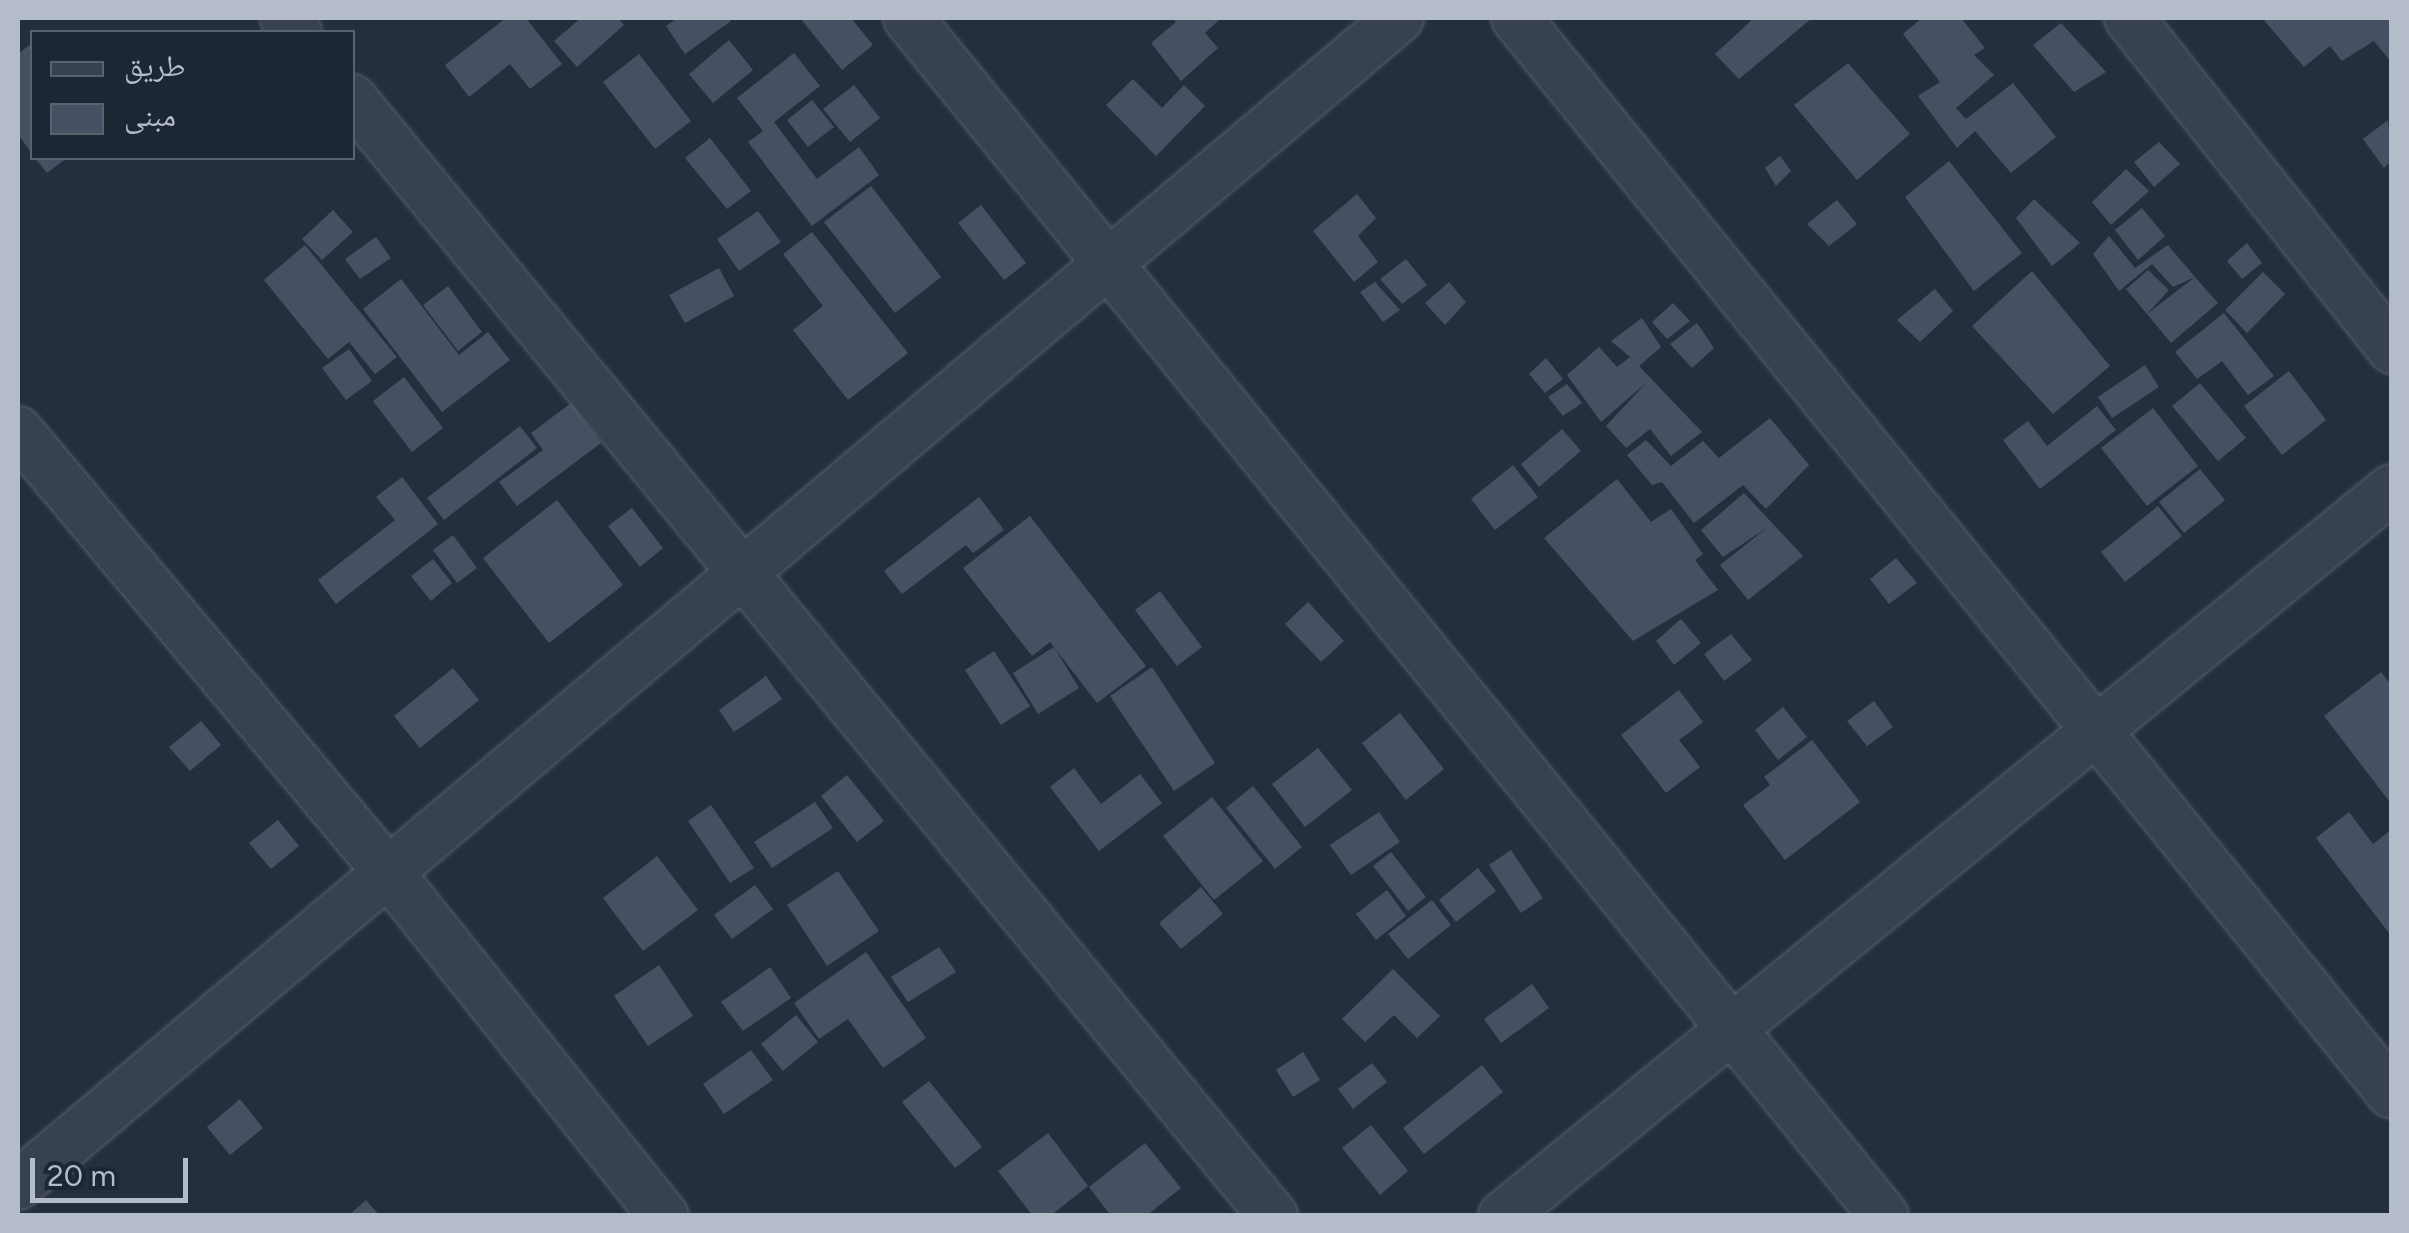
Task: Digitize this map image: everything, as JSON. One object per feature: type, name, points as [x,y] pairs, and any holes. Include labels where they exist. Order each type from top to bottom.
[{"type":"street","points":[[908,18],[1110,262],[1729,1031],[1884,1216]]},
{"type":"street","points":[[44,1216],[18,1185],[1399,18]]},
{"type":"street","points":[[1516,18],[2392,1094]]},
{"type":"street","points":[[2129,18],[2392,349]]},
{"type":"street","points":[[355,104],[1273,1216]]},
{"type":"street","points":[[18,431],[388,872],[664,1216]]},
{"type":"street","points":[[1503,1216],[2392,489]]},
{"type":"building","points":[[506,18],[526,18],[562,64],[530,89],[510,64],[469,97],[445,65]]},
{"type":"building","points":[[581,18],[618,18],[624,25],[577,67],[554,41]]},
{"type":"building","points":[[678,18],[731,21],[685,54],[666,26]]},
{"type":"building","points":[[800,18],[851,18],[873,45],[842,70]]},
{"type":"building","points":[[1172,18],[1221,18],[1205,33],[1218,48],[1181,81],[1151,43],[1176,22]]},
{"type":"building","points":[[1754,18],[1812,18],[1739,79],[1715,54]]},
{"type":"building","points":[[1922,18],[1961,18],[1985,48],[1974,55],[1994,75],[1956,108],[1966,119],[2013,83],[2056,137],[2011,173],[1975,131],[1957,148],[1918,96],[1940,82],[1903,34]]},
{"type":"building","points":[[2262,18],[2392,18],[2392,63],[2374,41],[2342,61],[2330,46],[2304,67]]},
{"type":"building","points":[[2061,23],[2106,72],[2074,92],[2033,45]]},
{"type":"building","points":[[729,40],[753,70],[713,103],[689,74]]},
{"type":"building","points":[[30,45],[30,151],[18,134],[18,54]]},
{"type":"building","points":[[794,53],[820,86],[774,122],[817,179],[859,147],[879,175],[812,226],[748,142],[763,131],[737,98]]},
{"type":"building","points":[[639,54],[691,121],[655,149],[603,82]]},
{"type":"building","points":[[1848,63],[1910,134],[1857,180],[1794,105]]},
{"type":"building","points":[[1133,79],[1162,108],[1184,85],[1205,106],[1156,156],[1106,105]]},
{"type":"building","points":[[854,85],[880,118],[850,142],[823,109]]},
{"type":"building","points":[[812,100],[834,127],[808,147],[787,120]]},
{"type":"building","points":[[2388,120],[2392,160],[2384,168],[2363,139]]},
{"type":"building","points":[[710,138],[751,191],[727,209],[685,158]]},
{"type":"building","points":[[2159,142],[2180,164],[2154,187],[2134,162]]},
{"type":"building","points":[[1780,156],[1791,171],[1776,186],[1765,168]]},
{"type":"building","points":[[37,160],[64,160],[47,173]]},
{"type":"building","points":[[1949,161],[2022,253],[1974,291],[1905,197]]},
{"type":"building","points":[[2126,169],[2149,191],[2111,225],[2092,202]]},
{"type":"building","points":[[871,186],[941,277],[895,313],[824,222]]},
{"type":"building","points":[[1357,194],[1376,218],[1358,236],[1378,262],[1354,282],[1313,231]]},
{"type":"building","points":[[2034,199],[2080,243],[2052,266],[2016,218]]},
{"type":"building","points":[[1837,200],[1857,224],[1829,246],[1807,224]]},
{"type":"building","points":[[981,205],[1026,263],[1004,280],[958,223]]},
{"type":"building","points":[[2142,208],[2165,236],[2138,260],[2115,230]]},
{"type":"building","points":[[333,210],[353,232],[322,260],[302,239]]},
{"type":"building","points":[[758,211],[781,242],[739,271],[717,239]]},
{"type":"building","points":[[812,232],[908,353],[848,400],[793,330],[823,306],[783,254]]},
{"type":"building","points":[[2109,236],[2135,268],[2168,245],[2195,277],[2173,287],[2152,264],[2119,291],[2093,254]]},
{"type":"building","points":[[376,237],[391,258],[360,279],[345,259]]},
{"type":"building","points":[[2247,243],[2262,263],[2242,279],[2227,261]]},
{"type":"building","points":[[305,245],[397,357],[375,374],[349,342],[328,359],[264,280]]},
{"type":"building","points":[[1406,259],[1427,285],[1402,304],[1380,279]]},
{"type":"building","points":[[719,268],[734,296],[685,323],[669,295]]},
{"type":"building","points":[[2148,270],[2169,290],[2147,314],[2126,289]]},
{"type":"building","points":[[2032,271],[2110,366],[2053,414],[1972,326]]},
{"type":"building","points":[[2263,272],[2285,294],[2247,333],[2225,310]]},
{"type":"building","points":[[2195,277],[2218,303],[2171,343],[2147,314]]},
{"type":"building","points":[[401,279],[459,355],[488,332],[510,360],[442,412],[363,309]]},
{"type":"building","points":[[1375,282],[1400,310],[1383,322],[1360,292]]},
{"type":"building","points":[[1449,282],[1466,302],[1445,325],[1425,303]]},
{"type":"building","points":[[448,286],[482,332],[458,351],[423,305]]},
{"type":"building","points":[[1935,289],[1953,311],[1920,342],[1897,320]]},
{"type":"building","points":[[1673,303],[1690,321],[1667,339],[1652,322]]},
{"type":"building","points":[[2224,313],[2274,376],[2248,395],[2222,361],[2197,379],[2175,352]]},
{"type":"building","points":[[1642,318],[1661,347],[1639,366],[1702,432],[1671,456],[1650,429],[1626,448],[1606,426],[1646,383],[1601,422],[1567,375],[1599,347],[1617,367],[1630,357],[1611,341]]},
{"type":"building","points":[[1697,323],[1714,348],[1692,368],[1670,344]]},
{"type":"building","points":[[349,349],[372,381],[346,400],[322,368]]},
{"type":"building","points":[[1546,358],[1563,379],[1545,393],[1529,374]]},
{"type":"building","points":[[2145,365],[2159,387],[2112,418],[2098,397]]},
{"type":"building","points":[[2289,371],[2326,420],[2282,455],[2244,406]]},
{"type":"building","points":[[404,377],[443,428],[412,452],[373,401]]},
{"type":"building","points":[[2200,383],[2246,438],[2218,461],[2172,406]]},
{"type":"building","points":[[1567,384],[1582,403],[1563,416],[1548,397]]},
{"type":"building","points":[[571,403],[601,443],[517,506],[499,482],[543,450],[531,433]]},
{"type":"building","points":[[2097,406],[2116,430],[2040,489],[2003,440],[2028,421],[2047,446]]},
{"type":"building","points":[[2153,408],[2198,466],[2147,506],[2101,448]]},
{"type":"building","points":[[1770,418],[1809,465],[1766,509],[1743,485],[1694,523],[1662,482],[1652,485],[1627,455],[1646,440],[1671,466],[1703,441],[1719,458]]},
{"type":"building","points":[[520,426],[537,448],[444,520],[427,498]]},
{"type":"building","points":[[1562,429],[1581,451],[1539,487],[1521,464]]},
{"type":"building","points":[[1513,465],[1538,497],[1495,530],[1471,499]]},
{"type":"building","points":[[2200,469],[2225,500],[2184,533],[2159,502]]},
{"type":"building","points":[[402,477],[438,524],[336,604],[318,580],[395,520],[376,497]]},
{"type":"building","points":[[1617,479],[1651,522],[1671,509],[1703,554],[1695,560],[1718,590],[1633,641],[1544,538]]},
{"type":"building","points":[[1744,493],[1803,556],[1748,600],[1720,565],[1768,527],[1723,557],[1701,530]]},
{"type":"building","points":[[979,497],[1004,530],[973,553],[966,545],[902,594],[884,571]]},
{"type":"building","points":[[557,500],[623,585],[549,643],[483,558]]},
{"type":"building","points":[[2158,506],[2182,536],[2125,582],[2101,552]]},
{"type":"building","points":[[632,508],[663,548],[640,567],[608,526]]},
{"type":"building","points":[[1030,516],[1146,666],[1097,703],[1050,642],[1032,656],[963,568]]},
{"type":"building","points":[[453,535],[477,568],[457,583],[433,550]]},
{"type":"building","points":[[1896,558],[1917,583],[1889,604],[1870,579]]},
{"type":"building","points":[[433,559],[452,583],[431,601],[411,576]]},
{"type":"building","points":[[1160,591],[1202,647],[1177,666],[1135,610]]},
{"type":"building","points":[[1308,602],[1344,641],[1321,662],[1285,624]]},
{"type":"building","points":[[1681,619],[1701,643],[1674,665],[1656,641]]},
{"type":"building","points":[[1731,634],[1752,660],[1724,681],[1704,654]]},
{"type":"building","points":[[1054,647],[1079,688],[1038,714],[1013,673]]},
{"type":"building","points":[[994,651],[1030,706],[1001,725],[965,670]]},
{"type":"building","points":[[1152,667],[1215,763],[1174,791],[1110,696]]},
{"type":"building","points":[[453,668],[479,700],[420,748],[394,716]]},
{"type":"building","points":[[2381,672],[2392,686],[2392,805],[2324,716]]},
{"type":"building","points":[[766,676],[782,699],[734,732],[719,710]]},
{"type":"building","points":[[1679,690],[1703,722],[1679,740],[1700,767],[1666,793],[1621,735]]},
{"type":"building","points":[[1874,701],[1893,727],[1867,746],[1847,721]]},
{"type":"building","points":[[1783,707],[1807,737],[1778,760],[1755,730]]},
{"type":"building","points":[[1400,713],[1444,769],[1406,800],[1362,743]]},
{"type":"building","points":[[201,721],[221,745],[190,771],[169,747]]},
{"type":"building","points":[[1812,740],[1860,802],[1785,860],[1743,805],[1770,785],[1764,777]]},
{"type":"building","points":[[1318,748],[1352,790],[1305,827],[1272,784]]},
{"type":"building","points":[[1074,768],[1101,804],[1140,774],[1162,803],[1099,851],[1050,787]]},
{"type":"building","points":[[847,775],[884,821],[857,842],[821,796]]},
{"type":"building","points":[[1253,786],[1302,847],[1275,869],[1226,808]]},
{"type":"building","points":[[1212,797],[1263,861],[1214,900],[1163,836]]},
{"type":"building","points":[[815,802],[833,828],[772,868],[754,842]]},
{"type":"building","points":[[711,805],[754,868],[730,883],[688,821]]},
{"type":"building","points":[[1379,812],[1400,842],[1351,875],[1330,845]]},
{"type":"building","points":[[2349,812],[2373,844],[2392,829],[2392,937],[2316,838]]},
{"type":"building","points":[[278,820],[299,846],[271,869],[249,843]]},
{"type":"building","points":[[1511,850],[1543,898],[1521,913],[1489,865]]},
{"type":"building","points":[[1391,852],[1426,897],[1408,911],[1373,866]]},
{"type":"building","points":[[657,856],[698,910],[643,951],[603,898]]},
{"type":"building","points":[[1478,868],[1496,891],[1456,922],[1439,900]]},
{"type":"building","points":[[838,871],[879,931],[827,966],[787,905]]},
{"type":"building","points":[[755,885],[773,909],[732,939],[714,915]]},
{"type":"building","points":[[1201,887],[1223,914],[1181,949],[1159,923]]},
{"type":"building","points":[[1387,890],[1406,916],[1376,940],[1356,914]]},
{"type":"building","points":[[1432,900],[1451,925],[1408,959],[1388,934]]},
{"type":"building","points":[[939,947],[956,972],[908,1002],[891,977]]},
{"type":"building","points":[[866,952],[926,1038],[883,1068],[848,1019],[819,1039],[794,1003]]},
{"type":"building","points":[[659,965],[693,1016],[648,1046],[614,996]]},
{"type":"building","points":[[770,967],[791,998],[743,1031],[721,1002]]},
{"type":"building","points":[[1393,969],[1440,1016],[1417,1038],[1394,1015],[1365,1042],[1342,1019]]},
{"type":"building","points":[[1532,984],[1549,1008],[1501,1043],[1484,1019]]},
{"type":"building","points":[[796,1015],[818,1042],[783,1071],[761,1044]]},
{"type":"building","points":[[751,1050],[773,1080],[724,1114],[703,1084]]},
{"type":"building","points":[[1303,1052],[1320,1080],[1293,1097],[1276,1070]]},
{"type":"building","points":[[1372,1063],[1387,1082],[1353,1109],[1338,1089]]},
{"type":"building","points":[[1482,1065],[1503,1092],[1424,1154],[1403,1128]]},
{"type":"building","points":[[929,1081],[982,1147],[955,1168],[902,1102]]},
{"type":"building","points":[[240,1099],[263,1128],[230,1155],[207,1127]]},
{"type":"building","points":[[1371,1125],[1408,1171],[1380,1195],[1342,1148]]},
{"type":"building","points":[[1048,1133],[1088,1186],[1050,1216],[1033,1216],[998,1171]]},
{"type":"building","points":[[1145,1143],[1181,1188],[1146,1216],[1111,1216],[1089,1187]]},
{"type":"building","points":[[366,1200],[380,1216],[348,1216]]}]
